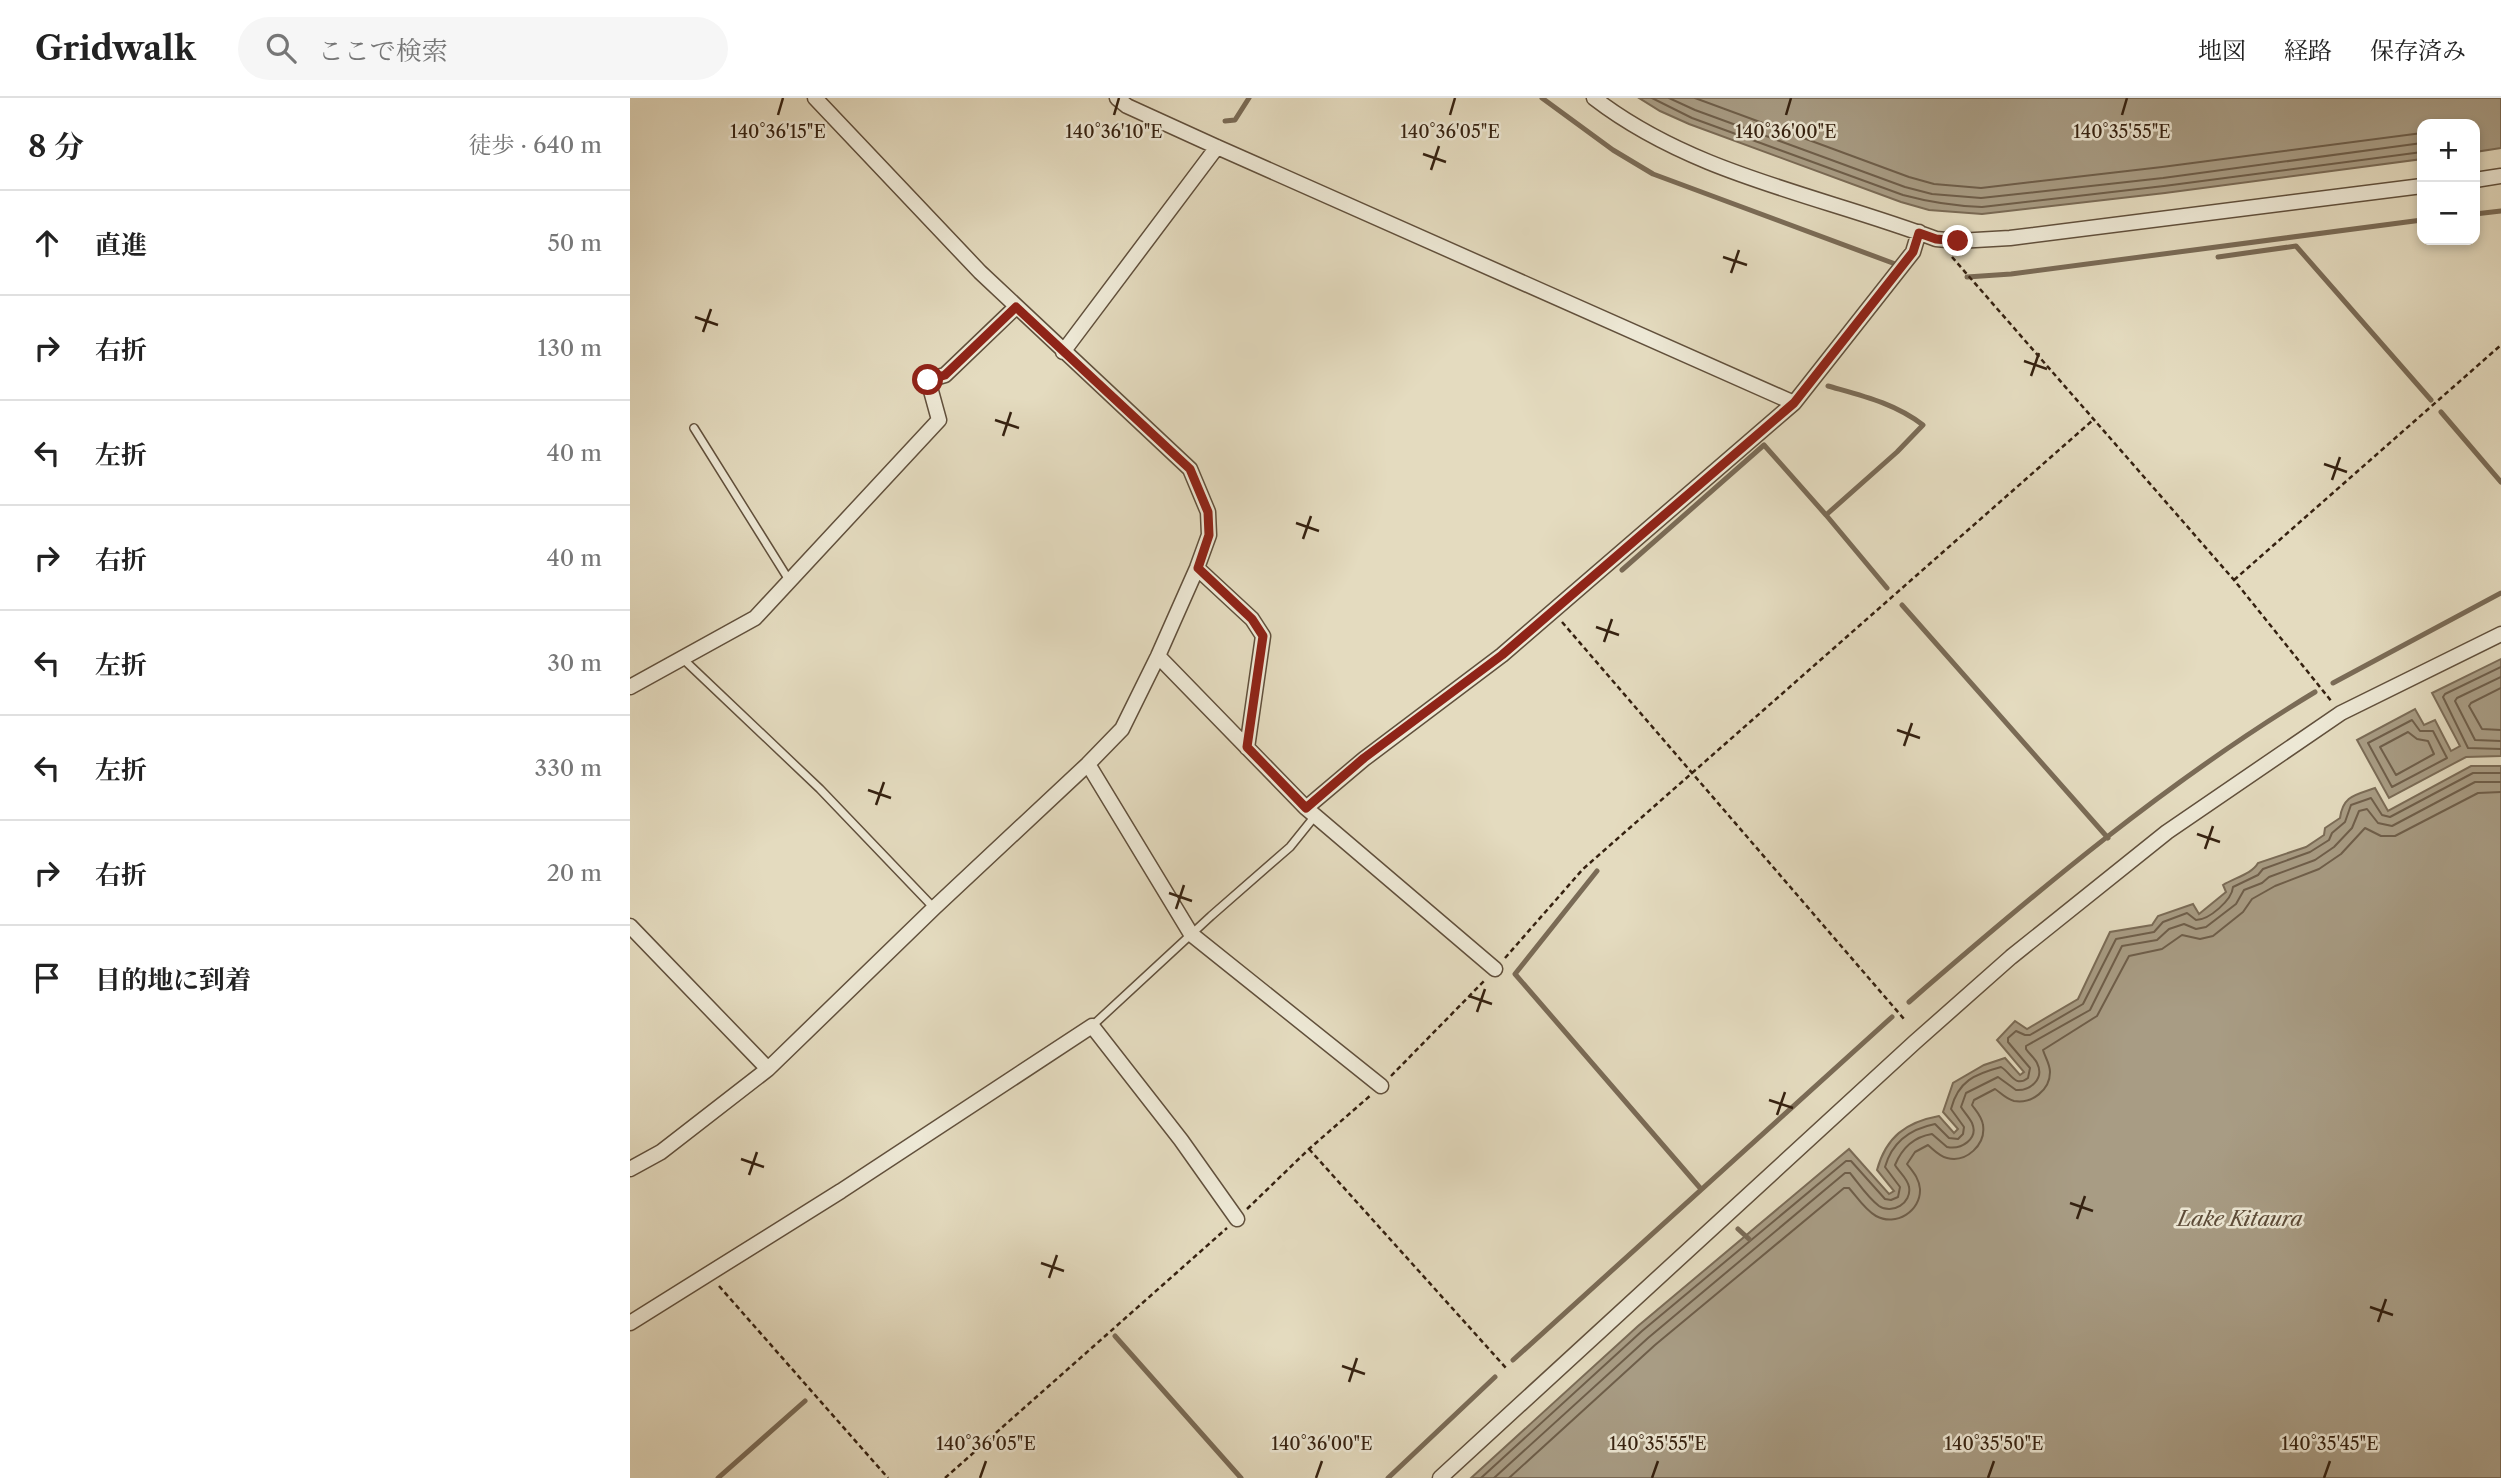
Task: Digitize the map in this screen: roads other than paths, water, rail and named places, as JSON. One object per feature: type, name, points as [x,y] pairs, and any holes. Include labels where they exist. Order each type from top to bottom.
[{"type":"street","points":[[630,1169],[661,1152],[768,1069],[1122,729],[1198,568],[1209,535],[1208,512],[1190,469],[1016,307],[815,98]]},
{"type":"street","points":[[1117,98],[1127,106],[1217,147],[1794,403]]},
{"type":"street","points":[[1594,98],[1623,121],[1688,154],[1776,187],[1936,239],[1958,241],[2010,238],[2417,187]]},
{"type":"street","points":[[1063,352],[1217,147]]},
{"type":"street","points":[[2480,179],[2501,176]]},
{"type":"street","points":[[1311,812],[1364,758],[1502,655],[1794,403],[1913,252],[1919,233]]},
{"type":"street","points":[[630,687],[754,618],[939,420],[928,380],[945,375],[1016,307]]},
{"type":"street","points":[[1198,568],[1252,619],[1263,636],[1247,747]]},
{"type":"street","points":[[1440,1478],[2011,957],[2167,832],[2341,713],[2501,634]]},
{"type":"street","points":[[1158,656],[1311,812],[1495,969]]},
{"type":"street","points":[[1088,764],[1191,934],[1381,1086]]},
{"type":"street","points":[[630,926],[768,1069]]},
{"type":"street","points":[[630,1323],[841,1191],[1092,1026],[1181,1140],[1237,1219]]},
{"type":"lane","points":[[694,428],[789,580]]},
{"type":"lane","points":[[681,657],[820,789],[934,908]]},
{"type":"lane","points":[[1092,1026],[1290,847],[1311,812]]},
{"type":"water","points":[[1639,98],[2501,98],[2501,148],[2480,151],[2480,119],[2417,119],[2417,160],[1982,214],[1929,210],[1901,202],[1660,111]]},
{"type":"water","points":[[2501,659],[2501,756],[2466,757],[2389,798],[2357,740],[2415,709],[2424,725],[2435,720],[2451,751],[2460,746],[2432,693]]},
{"type":"water","name":"Lake Kitaura","points":[[2471,766],[2501,766],[2501,1478],[1471,1478],[1638,1326],[1849,1149],[1889,1194],[1894,1191],[1877,1170],[1892,1140],[1907,1127],[1939,1116],[1954,1133],[1958,1129],[1943,1112],[1953,1083],[1984,1065],[2005,1058],[2020,1075],[2024,1072],[1997,1040],[2015,1021],[2027,1029],[2078,999],[2110,932],[2152,925],[2158,916],[2193,904],[2199,914],[2226,892],[2223,885],[2247,873],[2258,863],[2306,847],[2324,835],[2325,828],[2340,818],[2347,800],[2356,795],[2375,788],[2388,811]]},
{"type":"waterway","points":[[1225,121],[1235,120],[1249,98]]},
{"type":"waterway","points":[[1542,98],[1613,150],[1653,174],[1898,265]]},
{"type":"waterway","points":[[2480,213],[2501,211]]},
{"type":"waterway","points":[[1967,277],[2011,274],[2417,221]]},
{"type":"waterway","points":[[2218,257],[2296,246],[2431,400]]},
{"type":"waterway","points":[[1826,515],[1897,452],[1923,425],[1889,406],[1828,386]]},
{"type":"waterway","points":[[2441,412],[2501,482]]},
{"type":"waterway","points":[[1622,570],[1764,445],[1887,588]]},
{"type":"waterway","points":[[2333,683],[2501,593]]},
{"type":"waterway","points":[[1902,605],[2108,838]]},
{"type":"waterway","points":[[1909,1002],[2055,878],[2156,799],[2315,692]]},
{"type":"waterway","points":[[1597,871],[1515,974],[1701,1189]]},
{"type":"waterway","points":[[1513,1360],[1892,1017]]},
{"type":"waterway","points":[[1738,1229],[1749,1239]]},
{"type":"waterway","points":[[1115,1336],[1241,1478]]},
{"type":"waterway","points":[[1388,1478],[1495,1377]]},
{"type":"waterway","points":[[718,1478],[805,1401]]}]
